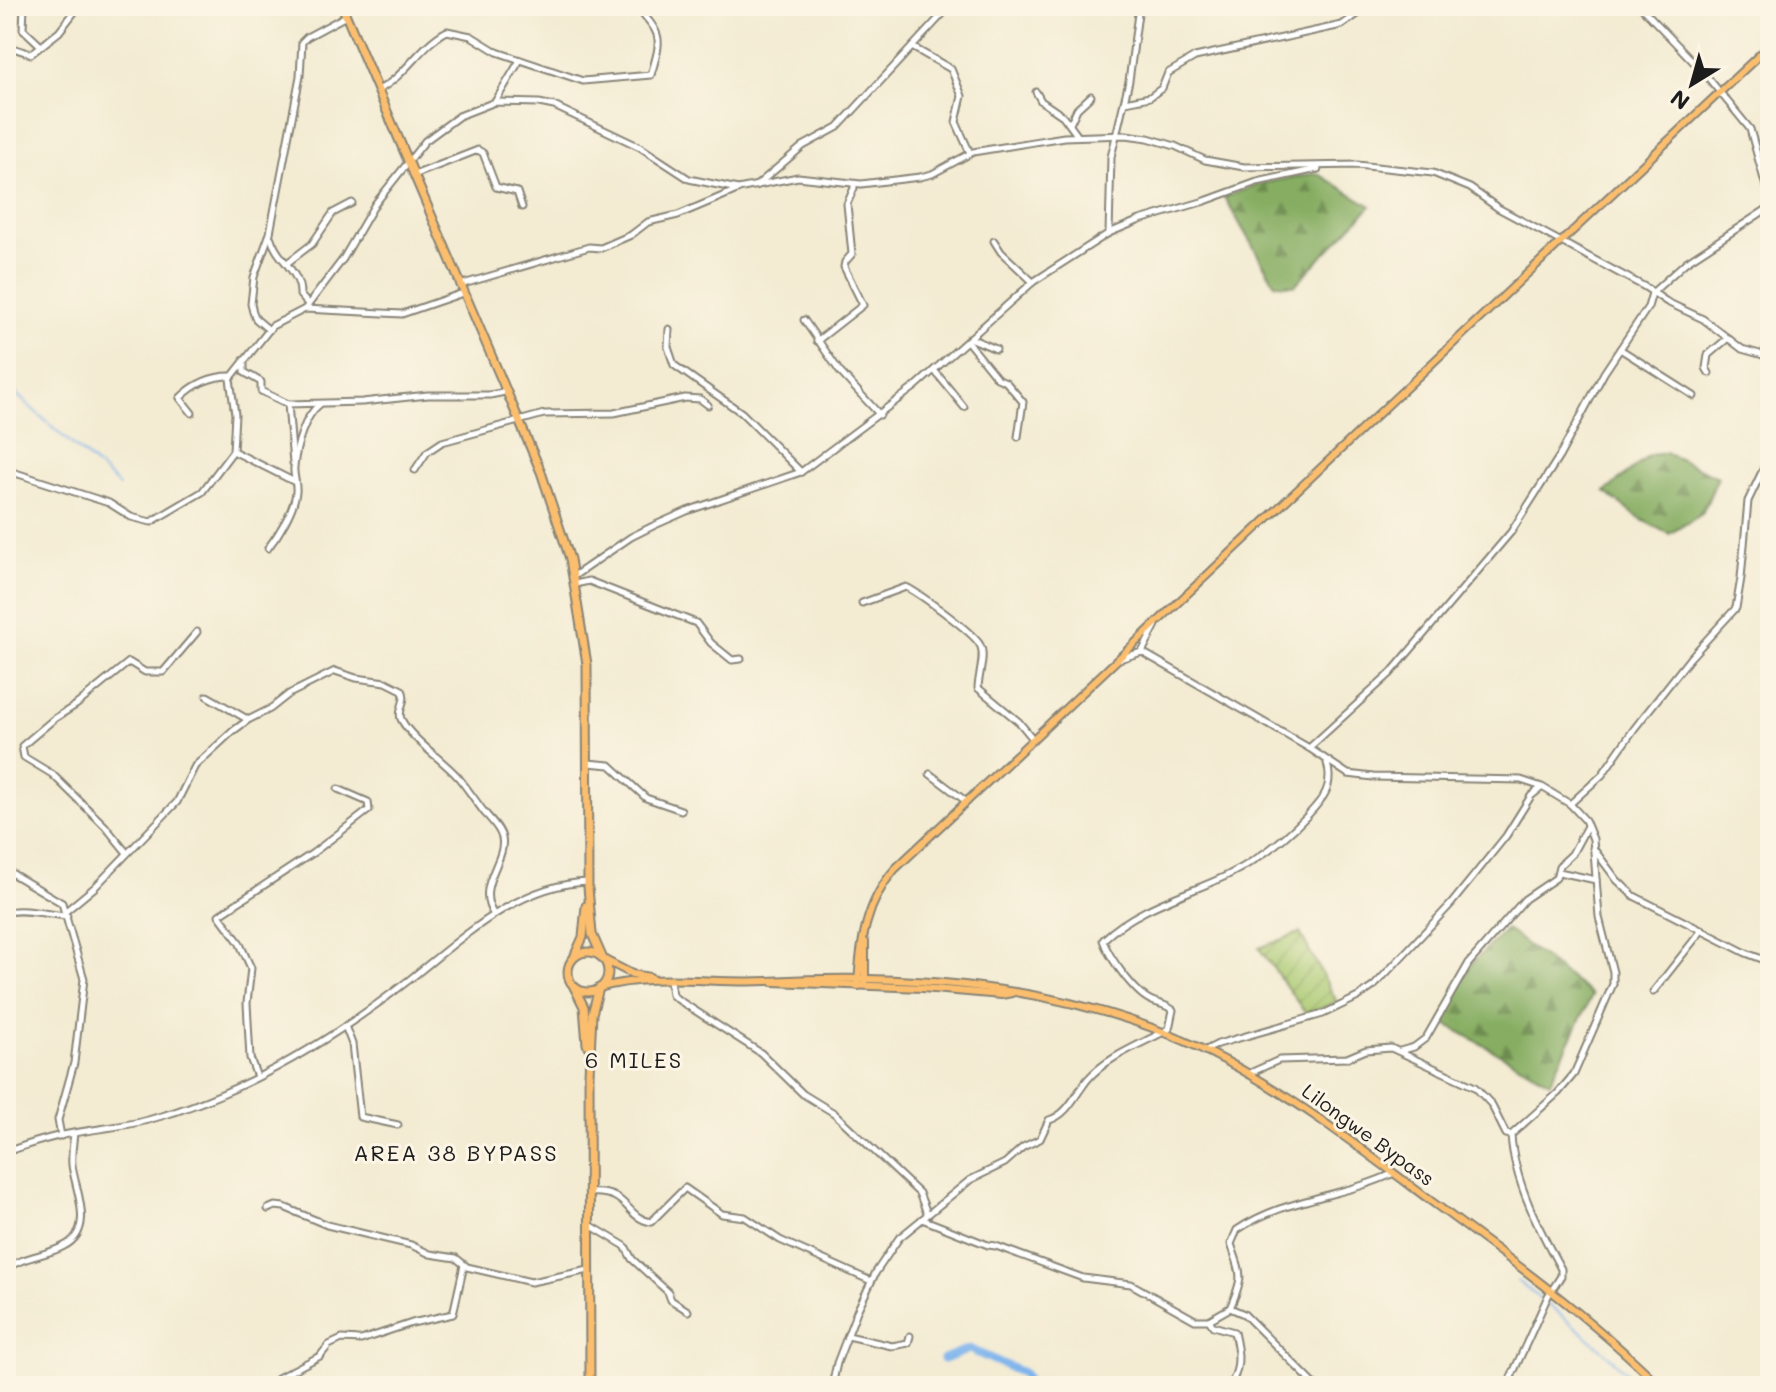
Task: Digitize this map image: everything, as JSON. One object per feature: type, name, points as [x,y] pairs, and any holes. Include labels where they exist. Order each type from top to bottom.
[{"type":"highway","points":[[342,6],[549,494],[575,580],[586,652],[588,885],[592,934],[607,976],[599,988],[592,1014],[589,1074],[590,1386]]},
{"type":"highway","points":[[588,885],[583,937],[568,971],[584,1007],[589,1074]]},
{"type":"highway","points":[[573,958],[588,952],[603,959]]},
{"type":"highway","points":[[572,983],[585,991],[599,988]]},
{"type":"main road","points":[[861,982],[865,926],[887,879],[1770,45]]},
{"type":"main road","name":"Lilongwe Bypass","points":[[603,959],[632,974],[661,980]]},
{"type":"main road","points":[[828,979],[846,976],[862,962]]},
{"type":"main road","points":[[862,962],[871,972],[885,979]]},
{"type":"main road","name":"Lilongwe Bypass","points":[[599,988],[617,983],[661,980],[828,979],[1001,995],[1012,993]]},
{"type":"main road","name":"Lilongwe Bypass","points":[[768,981],[780,984],[885,979],[1002,988],[1012,993],[1089,1009],[1162,1033],[1204,1051],[1287,1097],[1394,1173],[1551,1290],[1660,1386]]},
{"type":"street","points":[[24,6],[23,29],[41,46]]},
{"type":"street","points":[[6,42],[31,54],[59,32],[79,6]]},
{"type":"street","points":[[378,90],[389,84],[414,56],[447,31],[471,36],[488,48],[583,81],[651,75],[660,42],[654,25],[636,6]]},
{"type":"street","points":[[756,186],[803,146],[838,127],[950,6]]},
{"type":"street","points":[[1109,233],[1110,170],[1125,102],[1139,6]]},
{"type":"street","points":[[1125,102],[1150,97],[1162,88],[1168,73],[1195,57],[1336,27],[1350,21],[1369,6]]},
{"type":"street","points":[[1640,6],[1705,74],[1750,129],[1770,192]]},
{"type":"street","points":[[269,330],[256,319],[251,304],[254,277],[270,233],[300,76],[302,42],[346,16]]},
{"type":"street","points":[[912,47],[951,69],[962,96],[956,122],[970,153]]},
{"type":"street","points":[[495,102],[520,60]]},
{"type":"street","points":[[1036,92],[1041,101],[1063,116],[1078,136]]},
{"type":"street","points":[[1070,125],[1077,109],[1091,96]]},
{"type":"street","points":[[192,413],[180,398],[209,379],[231,376],[269,330],[307,307],[343,259],[375,204],[409,161],[440,127],[459,116],[495,102],[554,106],[640,147],[689,179],[738,189]]},
{"type":"street","points":[[307,307],[402,314],[462,289],[589,247],[601,248],[631,235],[648,222],[678,215],[738,189],[798,177],[854,184],[927,176],[970,153],[1078,136],[1116,135],[1148,138],[1205,160],[1244,167],[1357,165],[1443,176],[1470,188],[1498,208],[1562,241],[1680,310],[1703,319],[1742,349],[1763,355],[1770,361]]},
{"type":"street","points":[[414,175],[478,150],[483,153],[496,187],[517,192],[522,207]]},
{"type":"street","points":[[575,580],[631,537],[653,526],[801,472],[880,415],[1033,282],[1109,233],[1257,182],[1323,167]]},
{"type":"street","points":[[817,341],[863,305],[844,267],[852,254],[847,204],[854,184]]},
{"type":"street","points":[[287,263],[312,244],[333,213],[352,203]]},
{"type":"street","points":[[1309,748],[1390,674],[1511,532],[1648,307],[1652,293],[1686,262],[1770,207]]},
{"type":"street","points":[[270,233],[274,248],[287,263],[307,307]]},
{"type":"street","points":[[994,241],[1001,252],[1033,282]]},
{"type":"street","points":[[804,320],[840,372],[880,415]]},
{"type":"street","points":[[669,329],[668,347],[674,365],[742,413],[801,472]]},
{"type":"street","points":[[1709,373],[1706,368],[1708,355],[1728,338]]},
{"type":"street","points":[[968,340],[996,349]]},
{"type":"street","points":[[968,340],[997,378],[1006,382],[1023,402],[1018,437]]},
{"type":"street","points":[[1763,355],[1770,341]]},
{"type":"street","points":[[1620,349],[1694,396]]},
{"type":"street","points":[[244,360],[244,372],[261,382],[261,391],[288,404],[505,392]]},
{"type":"street","points":[[934,370],[964,407]]},
{"type":"street","points":[[6,470],[109,503],[131,517],[151,522],[202,492],[233,451],[235,414],[231,376]]},
{"type":"street","points":[[415,470],[433,446],[544,414],[614,413],[685,398],[700,399],[708,405]]},
{"type":"street","points":[[293,469],[311,412],[320,403]]},
{"type":"street","points":[[268,548],[291,506],[296,490],[288,404]]},
{"type":"street","points":[[233,451],[295,482]]},
{"type":"street","points":[[1570,804],[1602,775],[1690,658],[1736,608],[1748,501],[1770,455]]},
{"type":"street","points":[[575,580],[593,582],[696,623],[711,643],[732,660],[741,659]]},
{"type":"street","points":[[862,603],[906,587],[957,624],[976,640],[982,650],[978,688],[1019,722],[1033,739]]},
{"type":"street","points":[[1142,652],[1157,622]]},
{"type":"street","points":[[127,853],[105,826],[52,774],[24,757],[22,746],[129,662],[145,672],[163,672],[197,632]]},
{"type":"street","points":[[1118,659],[1142,652],[1309,748],[1348,774],[1521,780],[1542,787],[1570,804],[1587,825],[1593,848],[1602,932],[1613,972],[1610,995],[1574,1074],[1549,1102],[1511,1135]]},
{"type":"street","points":[[6,913],[24,910],[42,915],[66,914],[177,802],[195,766],[248,720],[331,672],[400,687],[405,698],[400,712],[402,720],[426,748],[458,776],[500,833],[501,848],[490,877],[488,896],[488,905],[494,915]]},
{"type":"street","points":[[207,696],[248,720]]},
{"type":"street","points":[[832,1386],[837,1363],[871,1281],[899,1238],[970,1180],[1005,1163],[1040,1139],[1049,1120],[1060,1116],[1093,1074],[1169,1029],[1173,1010],[1145,996],[1116,963],[1103,940],[1155,905],[1229,875],[1282,841],[1326,794],[1330,782],[1327,762]]},
{"type":"street","points":[[588,763],[610,765],[646,798],[681,810]]},
{"type":"street","points":[[930,774],[967,802]]},
{"type":"street","points":[[1204,1051],[1218,1044],[1323,1014],[1374,986],[1451,904],[1506,836],[1531,796],[1542,787]]},
{"type":"street","points":[[257,1077],[250,1058],[247,1003],[251,968],[239,942],[219,915],[313,853],[369,810],[368,802],[338,789]]},
{"type":"street","points":[[1400,1051],[1414,1047],[1426,1038],[1469,963],[1525,899],[1550,884],[1559,872],[1559,866],[1572,854],[1587,825]]},
{"type":"street","points":[[1593,848],[1617,880],[1634,896],[1770,962]]},
{"type":"street","points":[[6,870],[57,899],[66,914],[84,979],[74,1063],[58,1120],[61,1136]]},
{"type":"street","points":[[1559,872],[1596,880]]},
{"type":"street","points":[[6,1152],[74,1133],[148,1120],[208,1099],[257,1077],[345,1026],[494,915],[529,897],[570,883],[588,885]]},
{"type":"street","points":[[1653,992],[1702,930]]},
{"type":"street","points":[[670,980],[672,995],[761,1053],[803,1094],[834,1113],[919,1193],[927,1213]]},
{"type":"street","points":[[345,1026],[352,1044],[360,1117],[398,1125]]},
{"type":"street","points":[[1248,1074],[1279,1060],[1347,1058],[1381,1048],[1400,1051],[1475,1087],[1489,1100],[1506,1134],[1511,1135]]},
{"type":"street","points":[[6,1269],[19,1261],[68,1245],[75,1237],[81,1221],[82,1203],[71,1162],[74,1133]]},
{"type":"street","points":[[1507,1386],[1551,1290],[1561,1276],[1561,1269],[1532,1212],[1512,1149],[1511,1135]]},
{"type":"street","points":[[922,1219],[1083,1278],[1131,1284],[1185,1316],[1209,1320],[1230,1308],[1240,1282],[1240,1265],[1231,1244],[1237,1230],[1273,1213],[1324,1195],[1372,1183],[1394,1173]]},
{"type":"street","points":[[589,1193],[610,1193],[651,1222],[685,1188],[722,1214],[745,1217],[780,1240],[871,1281]]},
{"type":"street","points":[[268,1209],[284,1207],[327,1225],[411,1245],[430,1254],[456,1258],[464,1265],[531,1282],[589,1270]]},
{"type":"street","points":[[589,1225],[625,1246],[632,1259],[668,1292],[671,1300],[688,1311]]},
{"type":"street","points":[[270,1386],[342,1339],[361,1340],[412,1323],[453,1314],[464,1265]]},
{"type":"street","points":[[1230,1308],[1244,1314],[1316,1386]]},
{"type":"street","points":[[1209,1320],[1213,1326],[1234,1332],[1239,1359],[1233,1380],[1238,1386]]},
{"type":"street","points":[[848,1336],[892,1346],[904,1345],[910,1336]]},
{"type":"green space","points":[[1317,173],[1371,206],[1295,285],[1275,284],[1224,197],[1263,183]]},
{"type":"green space","points":[[1666,453],[1718,477],[1702,514],[1669,534],[1640,519],[1605,492],[1650,455]]},
{"type":"green space","points":[[1506,929],[1592,995],[1550,1082],[1442,1022],[1471,964]]},
{"type":"green space","points":[[1300,933],[1337,1002],[1306,1014],[1259,948]]},
{"type":"waterway","points":[[6,384],[119,486]]},
{"type":"waterway","points":[[1517,1281],[1595,1344],[1639,1386]]},
{"type":"waterway","points":[[944,1359],[969,1349],[1023,1373],[1030,1386]]},
{"type":"waterway","points":[[1768,1386],[1770,1382]]},
{"type":"district","name":"6 MILES","points":[[634,1060]]},
{"type":"district","name":"AREA 38 BYPASS","points":[[456,1153]]}]
